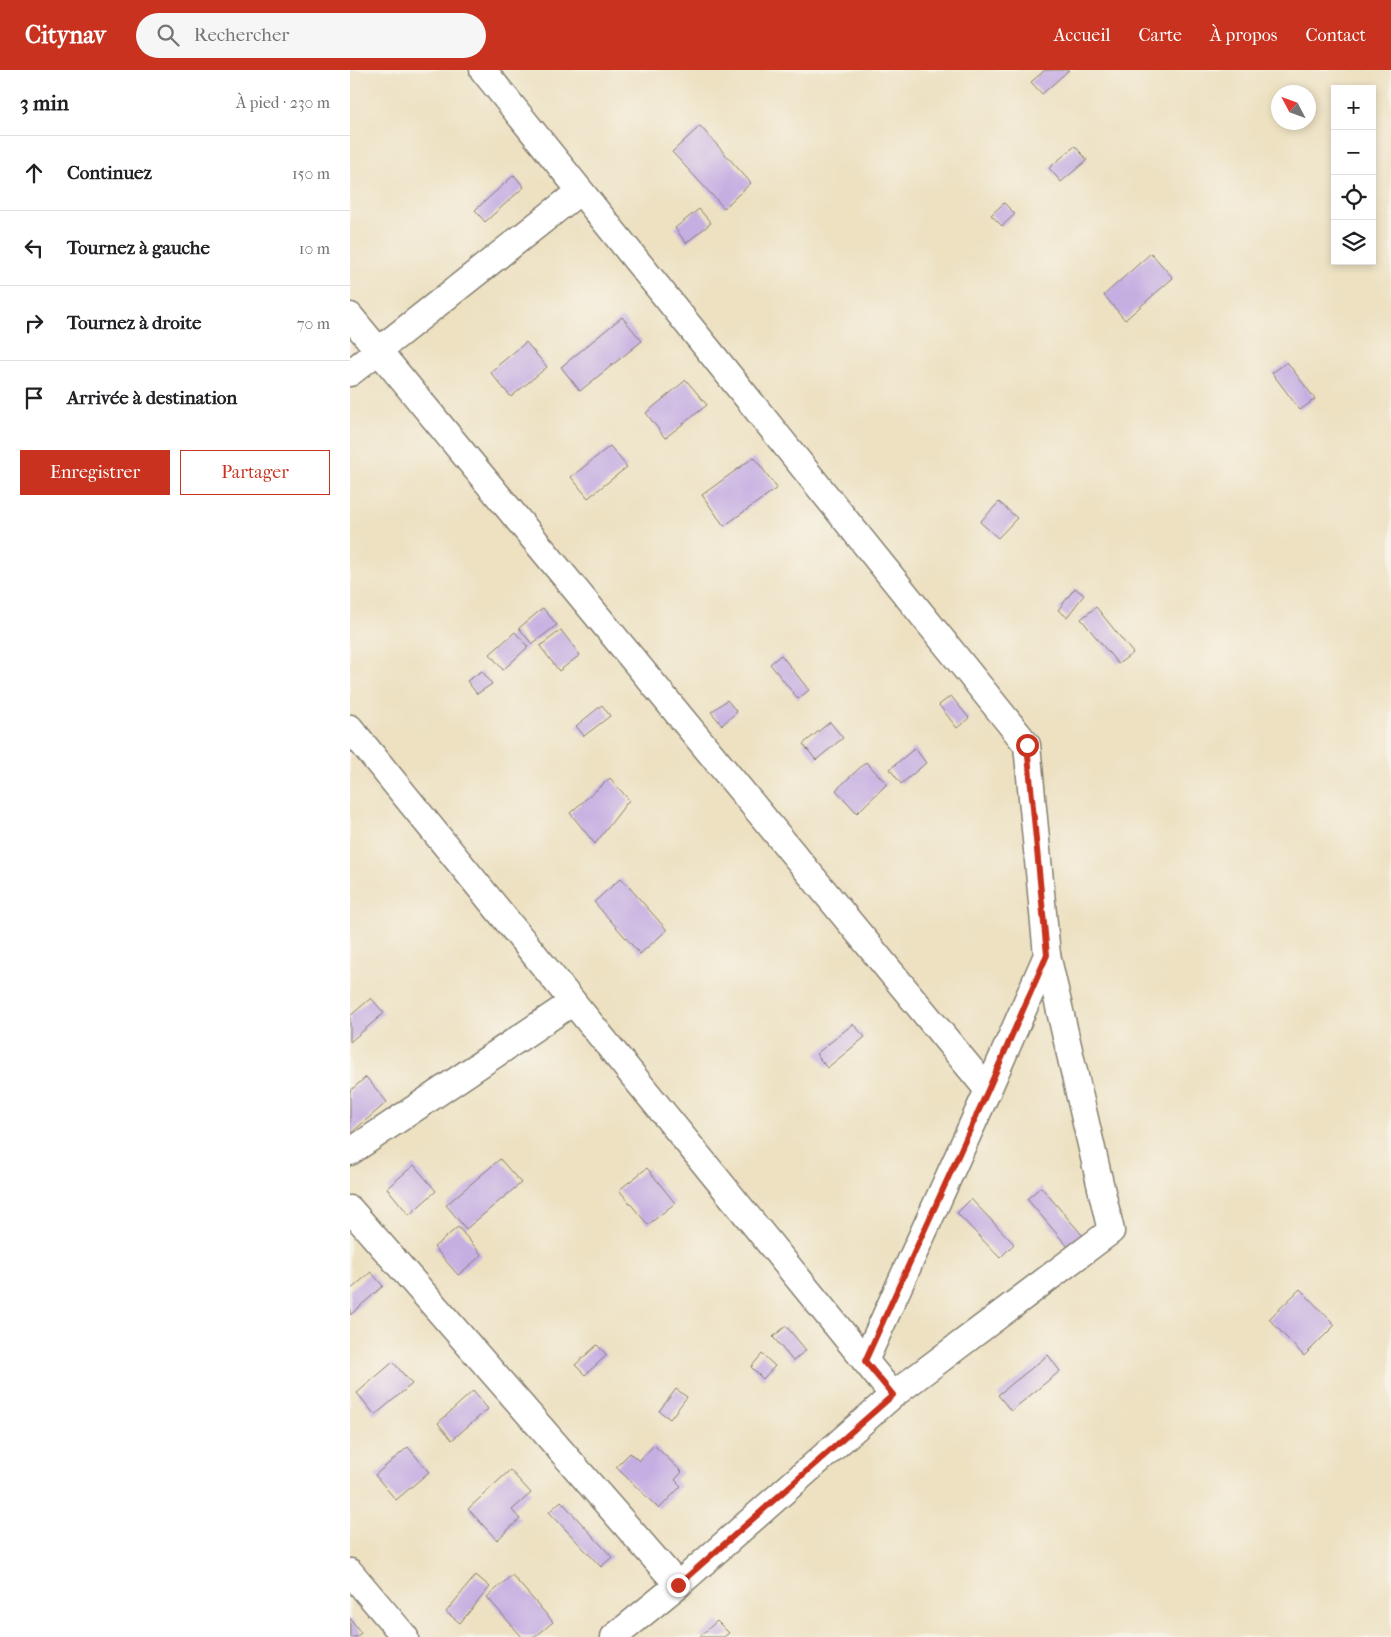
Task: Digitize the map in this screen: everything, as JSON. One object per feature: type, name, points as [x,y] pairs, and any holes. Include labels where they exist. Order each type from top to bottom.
[{"type":"street","points":[[483,70],[1027,745],[1047,955],[1111,1231],[893,1395],[678,1585],[614,1637]]},
{"type":"street","points":[[350,373],[580,191]]},
{"type":"street","points":[[350,316],[988,1090]]},
{"type":"street","points":[[350,728],[893,1395]]},
{"type":"street","points":[[865,1361],[1047,955]]},
{"type":"street","points":[[350,1152],[573,1002]]},
{"type":"street","points":[[350,1209],[678,1585]]},
{"type":"street","points":[[350,1572],[406,1637]]},
{"type":"building","points":[[1045,70],[1069,70],[1042,94],[1031,82]]},
{"type":"building","points":[[700,126],[751,183],[724,208],[672,152]]},
{"type":"building","points":[[1075,146],[1087,160],[1061,182],[1049,168]]},
{"type":"building","points":[[514,175],[524,187],[485,222],[475,210]]},
{"type":"building","points":[[1004,203],[1015,214],[1002,226],[991,215]]},
{"type":"building","points":[[699,209],[711,223],[686,243],[675,228]]},
{"type":"building","points":[[1151,253],[1173,278],[1125,320],[1104,295]]},
{"type":"building","points":[[622,317],[642,341],[580,391],[561,367]]},
{"type":"building","points":[[526,342],[547,367],[511,397],[490,372]]},
{"type":"building","points":[[1287,362],[1315,399],[1300,410],[1272,373]]},
{"type":"building","points":[[686,380],[707,405],[665,438],[646,413]]},
{"type":"building","points":[[610,446],[627,467],[588,498],[571,477]]},
{"type":"building","points":[[754,457],[777,488],[724,526],[702,495]]},
{"type":"building","points":[[999,502],[1017,518],[998,538],[980,522]]},
{"type":"building","points":[[1075,588],[1084,595],[1067,617],[1058,610]]},
{"type":"building","points":[[1096,607],[1133,653],[1118,664],[1081,619]]},
{"type":"building","points":[[543,608],[557,625],[532,644],[519,628]]},
{"type":"building","points":[[561,630],[580,655],[559,671],[540,646]]},
{"type":"building","points":[[515,632],[528,647],[503,670],[490,654]]},
{"type":"building","points":[[781,655],[809,690],[798,699],[770,664]]},
{"type":"building","points":[[482,671],[492,684],[477,694],[467,681]]},
{"type":"building","points":[[951,696],[969,718],[957,728],[939,705]]},
{"type":"building","points":[[727,700],[737,712],[722,725],[711,712]]},
{"type":"building","points":[[602,705],[610,716],[584,736],[576,726]]},
{"type":"building","points":[[830,722],[843,738],[816,760],[803,744]]},
{"type":"building","points":[[915,748],[926,763],[901,784],[890,769]]},
{"type":"building","points":[[866,762],[887,784],[857,813],[836,790]]},
{"type":"building","points":[[610,778],[629,800],[595,844],[570,813]]},
{"type":"building","points":[[621,878],[667,930],[640,954],[594,902]]},
{"type":"building","points":[[371,998],[384,1013],[350,1042],[350,1016]]},
{"type":"building","points":[[853,1024],[865,1037],[827,1068],[816,1054]]},
{"type":"building","points":[[366,1077],[387,1102],[350,1134],[350,1091]]},
{"type":"building","points":[[500,1159],[521,1183],[466,1229],[446,1205]]},
{"type":"building","points":[[414,1165],[436,1191],[409,1215],[387,1188]]},
{"type":"building","points":[[647,1168],[675,1203],[648,1225],[619,1190]]},
{"type":"building","points":[[1041,1187],[1083,1236],[1069,1248],[1027,1199]]},
{"type":"building","points":[[971,1199],[1014,1244],[1000,1258],[957,1213]]},
{"type":"building","points":[[458,1227],[482,1255],[458,1275],[434,1247]]},
{"type":"building","points":[[371,1272],[383,1286],[350,1315],[350,1290]]},
{"type":"building","points":[[1300,1289],[1335,1325],[1304,1356],[1269,1319]]},
{"type":"building","points":[[786,1326],[806,1350],[793,1361],[773,1337]]},
{"type":"building","points":[[597,1345],[607,1355],[585,1375],[575,1365]]},
{"type":"building","points":[[762,1354],[775,1366],[763,1379],[751,1367]]},
{"type":"building","points":[[1048,1355],[1060,1371],[1011,1411],[998,1395]]},
{"type":"building","points":[[393,1362],[412,1384],[375,1415],[357,1393]]},
{"type":"building","points":[[676,1389],[687,1397],[670,1419],[659,1411]]},
{"type":"building","points":[[473,1391],[488,1409],[452,1440],[438,1423]]},
{"type":"building","points":[[654,1445],[682,1472],[675,1480],[681,1486],[659,1509],[616,1467],[630,1453],[639,1461]]},
{"type":"building","points":[[408,1447],[429,1472],[396,1500],[375,1475]]},
{"type":"building","points":[[510,1470],[531,1493],[512,1510],[520,1519],[497,1540],[468,1509]]},
{"type":"building","points":[[561,1501],[612,1557],[601,1567],[549,1512]]},
{"type":"building","points":[[476,1575],[490,1587],[460,1623],[446,1612]]},
{"type":"building","points":[[512,1575],[553,1622],[535,1637],[522,1637],[487,1597]]},
{"type":"building","points":[[350,1618],[361,1633],[356,1637],[350,1637]]},
{"type":"building","points":[[717,1621],[729,1633],[724,1637],[699,1637]]},
{"type":"route","points":[[678,1585],[893,1395],[865,1361],[1047,955],[1027,745]]}]
